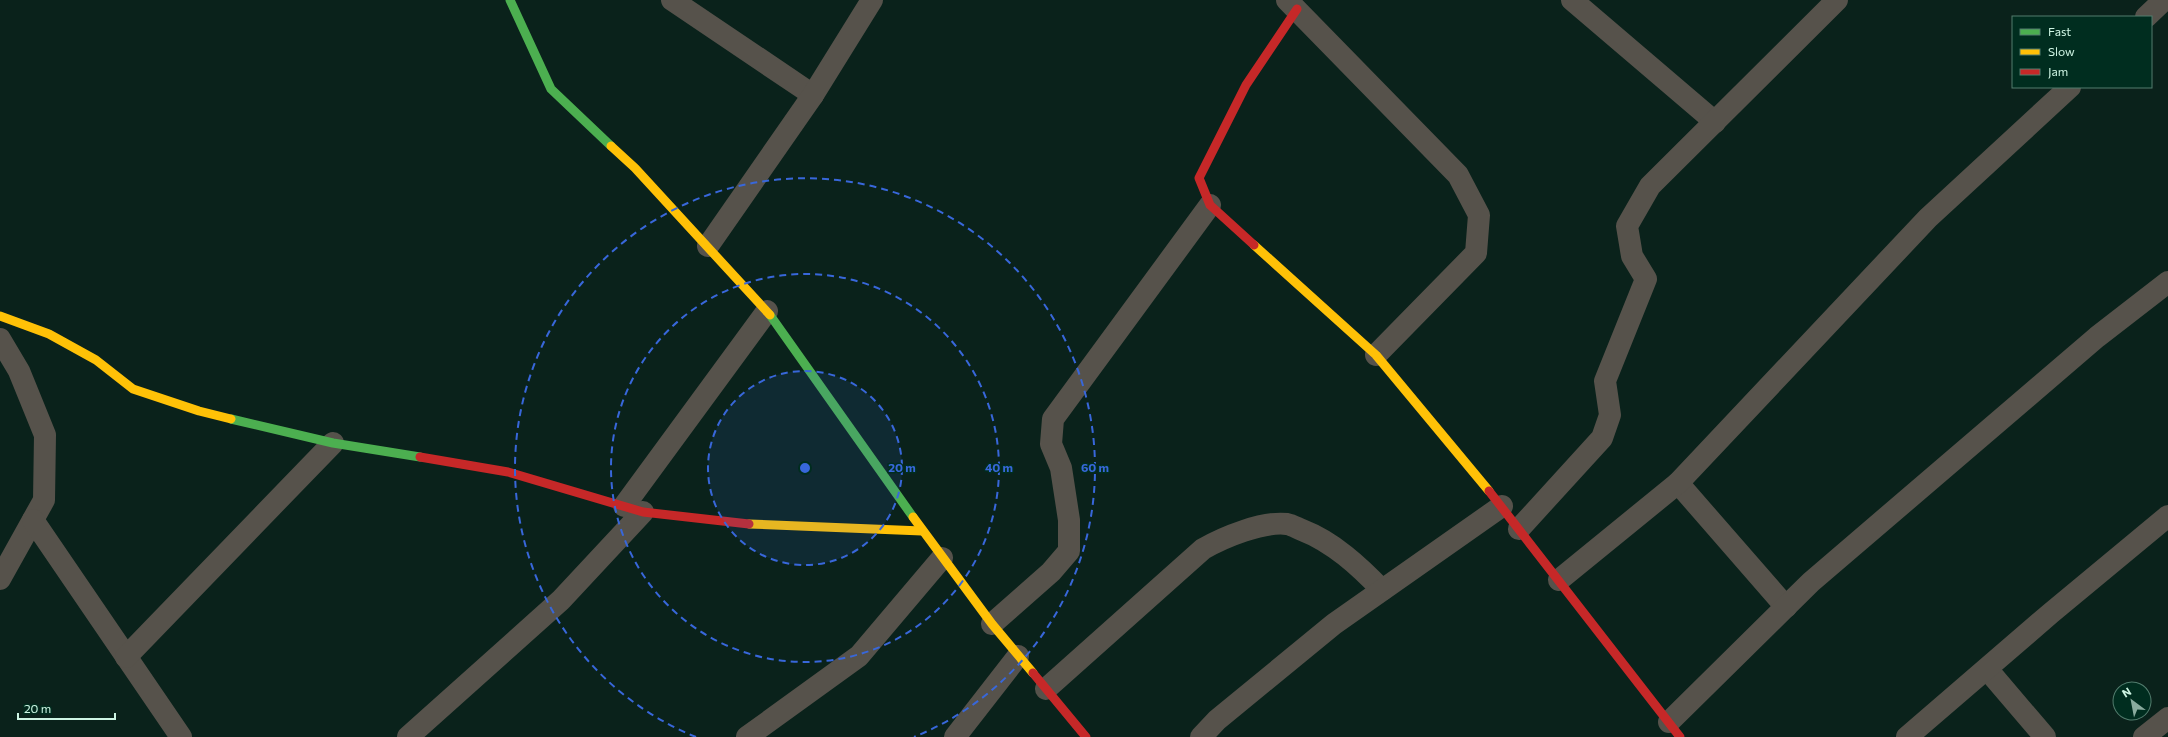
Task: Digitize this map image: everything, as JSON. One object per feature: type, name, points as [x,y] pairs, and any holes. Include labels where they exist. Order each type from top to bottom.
[{"type":"street","points":[[510,0],[551,89],[635,168],[767,311],[942,558],[992,624],[1086,737]]},
{"type":"street","points":[[672,0],[813,96]]},
{"type":"street","points":[[708,246],[813,96],[872,0]]},
{"type":"street","points":[[1572,0],[1715,122]]},
{"type":"street","points":[[1519,529],[1602,438],[1610,415],[1605,381],[1646,279],[1632,256],[1628,226],[1650,186],[1837,0]]},
{"type":"street","points":[[2147,16],[2164,0]]},
{"type":"street","points":[[1376,355],[1476,253],[1479,215],[1458,176],[1292,4],[1246,85],[1199,178],[1210,205],[1376,355],[1502,506],[1674,730],[1786,607],[1811,582],[2097,337],[2168,282]]},
{"type":"street","points":[[1559,580],[1678,482],[1928,218],[2069,88]]},
{"type":"street","points":[[992,624],[1051,572],[1070,551],[1069,520],[1061,468],[1051,444],[1053,419],[1210,205]]},
{"type":"street","points":[[408,737],[561,600],[633,509],[767,311]]},
{"type":"street","points":[[0,316],[49,334],[96,360],[133,389],[199,411],[333,443],[508,472],[633,509],[760,526],[922,531]]},
{"type":"street","points":[[0,339],[19,371],[45,435],[44,500],[0,579]]},
{"type":"street","points":[[126,657],[333,443]]},
{"type":"street","points":[[1678,482],[1786,607]]},
{"type":"street","points":[[1201,737],[1217,720],[1334,624],[1502,506]]},
{"type":"street","points":[[1908,737],[2051,613],[2168,516]]},
{"type":"street","points":[[33,520],[181,737]]},
{"type":"street","points":[[1046,689],[1203,549],[1223,538],[1255,528],[1288,524],[1315,535],[1358,565],[1382,590]]},
{"type":"street","points":[[747,737],[859,656],[942,558]]},
{"type":"street","points":[[955,737],[1018,656]]},
{"type":"street","points":[[1987,669],[2045,737]]},
{"type":"street","points":[[2144,737],[2168,718]]},
{"type":"traffic: fast","points":[[510,0],[551,89],[611,146]]},
{"type":"traffic: fast","points":[[770,315],[913,517]]},
{"type":"traffic: fast","points":[[231,419],[333,443],[420,457]]},
{"type":"traffic: slow","points":[[611,146],[635,168],[770,315]]},
{"type":"traffic: slow","points":[[1254,245],[1376,355],[1489,491]]},
{"type":"traffic: slow","points":[[0,316],[49,334],[96,360],[133,389],[199,411],[231,419]]},
{"type":"traffic: slow","points":[[913,517],[992,624],[1033,673]]},
{"type":"traffic: slow","points":[[749,524],[922,531]]},
{"type":"traffic: jam","points":[[1254,245],[1210,205],[1199,178],[1246,85],[1297,9]]},
{"type":"traffic: jam","points":[[420,457],[508,472],[643,512],[749,524]]},
{"type":"traffic: jam","points":[[1489,491],[1680,737]]},
{"type":"traffic: jam","points":[[1033,673],[1086,737]]}]
